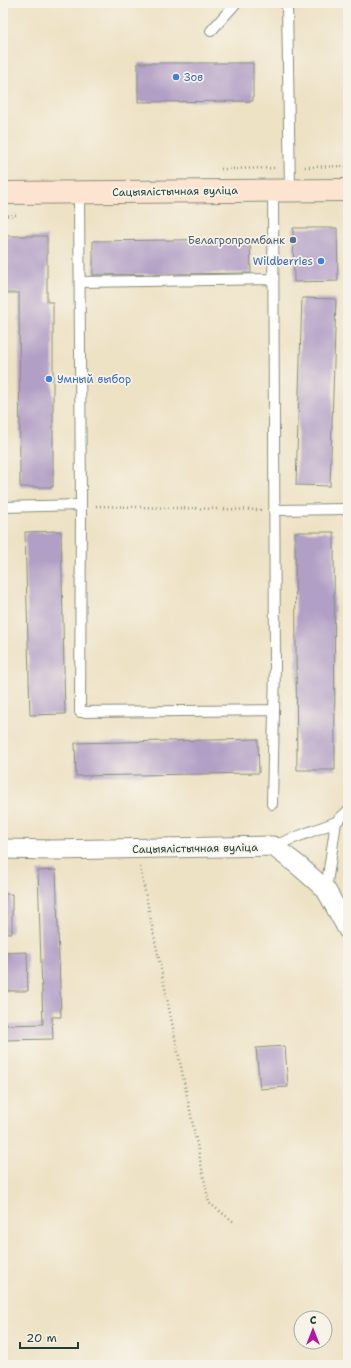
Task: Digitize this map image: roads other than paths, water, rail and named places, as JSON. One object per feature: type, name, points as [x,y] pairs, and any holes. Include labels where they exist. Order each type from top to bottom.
[{"type":"main road","name":"Сацыялістычная вуліца","points":[[3,194],[348,190]]},
{"type":"street","name":"Сацыялістычная вуліца","points":[[3,849],[52,850],[272,846],[299,866],[326,890],[348,930]]},
{"type":"lane","points":[[211,31],[236,3]]},
{"type":"lane","points":[[272,804],[274,710],[273,279],[281,190],[287,3]]},
{"type":"lane","points":[[79,193],[81,505],[80,712],[274,710]]},
{"type":"lane","points":[[80,282],[273,279]]},
{"type":"lane","points":[[3,507],[81,505]]},
{"type":"lane","points":[[274,510],[348,509]]},
{"type":"lane","points":[[272,846],[336,822],[348,811]]},
{"type":"lane","points":[[326,890],[336,822]]},
{"type":"place","name":"Зов","points":[[176,77]]},
{"type":"place","name":"Белагропромбанк","points":[[293,240]]},
{"type":"place","name":"Wildberries","points":[[321,261]]},
{"type":"place","name":"Умный выбор","points":[[49,379]]}]
